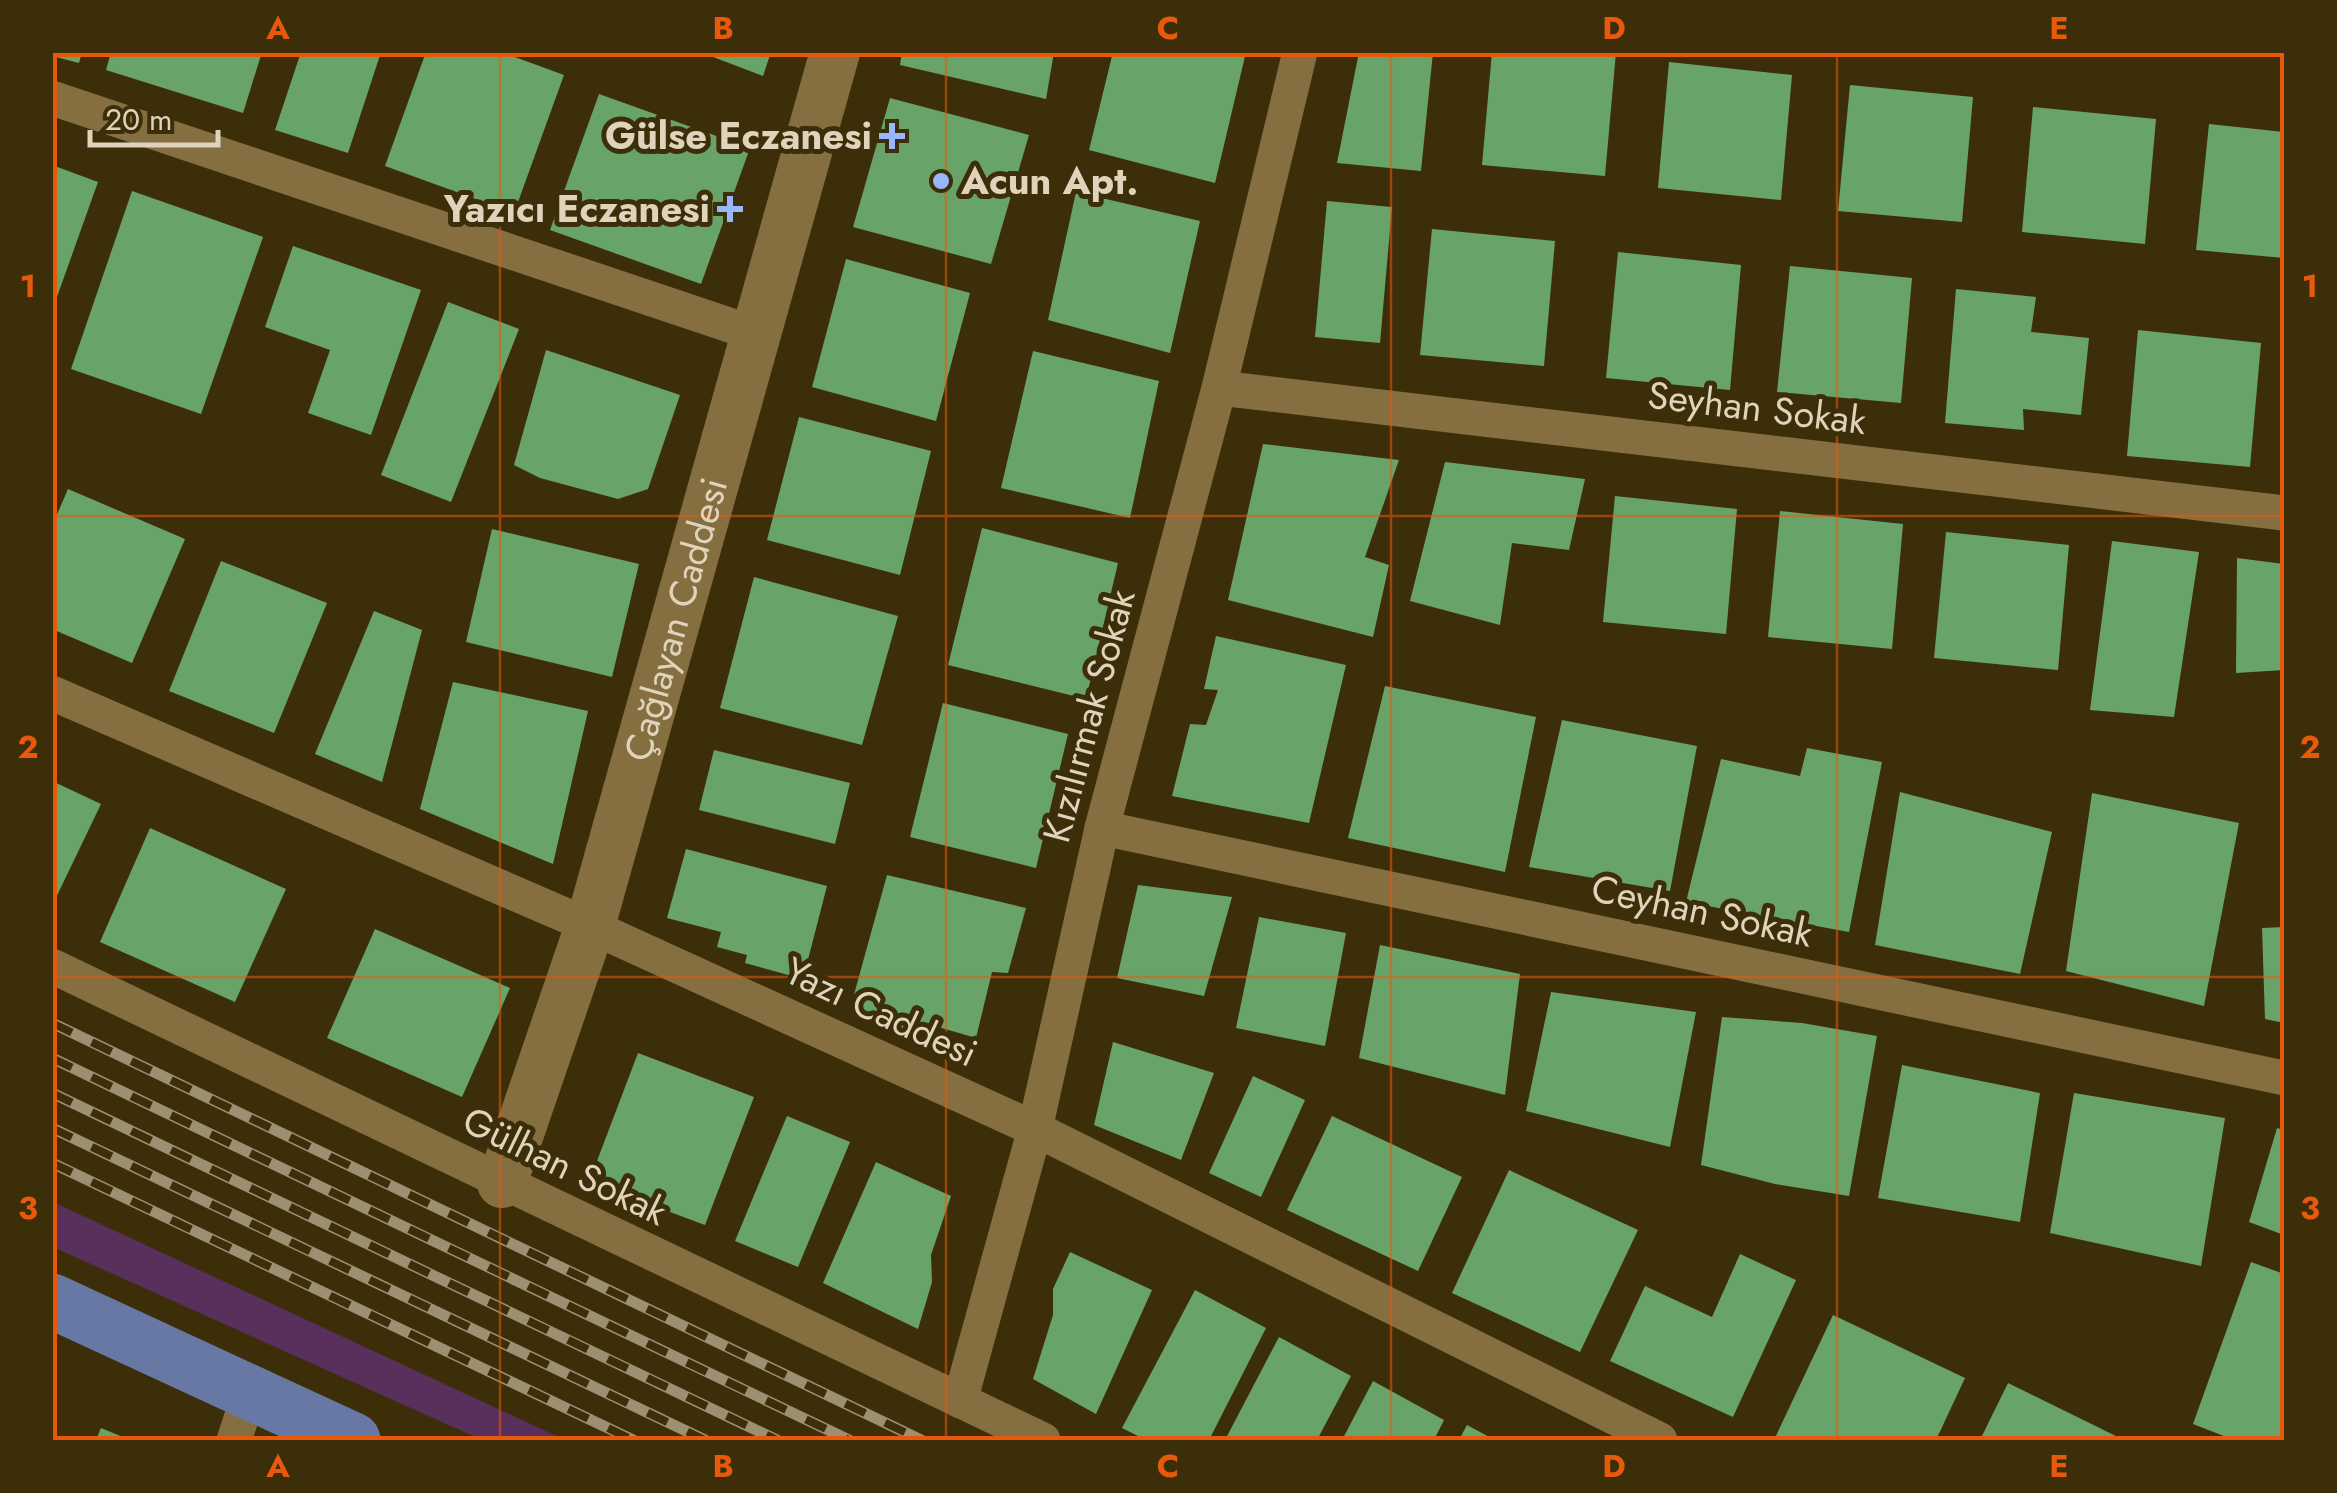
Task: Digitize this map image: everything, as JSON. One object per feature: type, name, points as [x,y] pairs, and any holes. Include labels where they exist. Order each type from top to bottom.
[{"type":"main road","points":[[52,1302],[242,1416],[353,1440]]},
{"type":"street","name":"Çağlayan Caddesi","points":[[502,1183],[590,926],[835,52]]},
{"type":"street","name":"Kızılırmak Sokak","points":[[960,1401],[1034,1129],[1102,828],[1219,388],[1300,52]]},
{"type":"street","points":[[52,98],[756,334]]},
{"type":"street","name":"Seyhan Sokak","points":[[1219,388],[2284,513]]},
{"type":"street","name":"Yazı Caddesi","points":[[52,693],[590,926],[1034,1129],[1660,1440]]},
{"type":"street","name":"Ceyhan Sokak","points":[[1102,828],[2284,1078]]},
{"type":"street","name":"Gülhan Sokak","points":[[52,966],[1042,1440]]},
{"type":"shaded area","points":[[53,1202],[565,1440],[482,1440],[53,1247]]},
{"type":"building","points":[[52,52],[82,52],[79,63],[52,56]]},
{"type":"building","points":[[111,52],[262,52],[243,113],[106,70]]},
{"type":"building","points":[[301,52],[381,52],[348,153],[275,130]]},
{"type":"building","points":[[426,52],[501,52],[564,75],[514,213],[385,166]]},
{"type":"building","points":[[700,52],[771,52],[763,76]]},
{"type":"building","points":[[902,52],[1054,52],[1046,99],[900,65]]},
{"type":"building","points":[[1113,52],[1246,52],[1215,183],[1089,150]]},
{"type":"building","points":[[1359,52],[1433,52],[1421,171],[1337,163]]},
{"type":"building","points":[[1492,52],[1616,52],[1605,176],[1482,165]]},
{"type":"building","points":[[1669,62],[1792,75],[1781,200],[1658,188]]},
{"type":"building","points":[[1850,85],[1973,97],[1962,222],[1838,211]]},
{"type":"building","points":[[599,94],[750,148],[701,284],[550,230]]},
{"type":"building","name":"Acun Apt.","points":[[890,98],[1029,135],[991,264],[853,227]]},
{"type":"building","points":[[2033,107],[2156,119],[2145,244],[2022,232]]},
{"type":"building","points":[[2209,124],[2284,132],[2284,258],[2196,250]]},
{"type":"building","points":[[52,165],[98,182],[53,308],[52,308]]},
{"type":"building","points":[[132,191],[263,237],[201,414],[71,369]]},
{"type":"building","points":[[1076,192],[1200,221],[1170,353],[1048,320]]},
{"type":"building","points":[[1327,201],[1392,207],[1380,343],[1315,337]]},
{"type":"building","points":[[1432,229],[1555,241],[1544,366],[1420,355]]},
{"type":"building","points":[[293,246],[421,290],[371,435],[308,413],[330,350],[265,327]]},
{"type":"building","points":[[1618,252],[1741,265],[1730,390],[1606,378]]},
{"type":"building","points":[[846,259],[970,293],[936,421],[812,387]]},
{"type":"building","points":[[1790,266],[1912,278],[1901,403],[1777,392]]},
{"type":"building","points":[[1956,289],[2036,297],[2031,332],[2089,338],[2081,415],[2023,409],[2024,430],[1945,423]]},
{"type":"building","points":[[448,302],[519,329],[451,502],[381,475]]},
{"type":"building","points":[[2138,330],[2261,343],[2250,467],[2127,456]]},
{"type":"building","points":[[546,350],[680,395],[648,489],[618,499],[540,478],[514,465]]},
{"type":"building","points":[[1033,351],[1159,381],[1130,518],[1001,488]]},
{"type":"building","points":[[799,417],[931,451],[900,575],[767,540]]},
{"type":"building","points":[[1263,444],[1399,460],[1365,557],[1389,565],[1373,637],[1228,600]]},
{"type":"building","points":[[1445,462],[1585,479],[1569,550],[1512,543],[1500,625],[1410,601]]},
{"type":"building","points":[[68,489],[185,539],[132,663],[52,629],[52,526]]},
{"type":"building","points":[[1615,496],[1737,509],[1726,634],[1603,622]]},
{"type":"building","points":[[1780,511],[1903,524],[1892,649],[1768,637]]},
{"type":"building","points":[[982,528],[1118,563],[1086,699],[948,665]]},
{"type":"building","points":[[492,529],[639,564],[612,677],[466,642]]},
{"type":"building","points":[[1946,532],[2069,545],[2058,670],[1934,658]]},
{"type":"building","points":[[2112,541],[2199,552],[2174,717],[2090,710]]},
{"type":"building","points":[[2237,558],[2284,564],[2284,670],[2236,673]]},
{"type":"building","points":[[221,561],[327,603],[274,733],[169,691]]},
{"type":"building","points":[[754,577],[898,616],[862,745],[720,708]]},
{"type":"building","points":[[374,611],[422,630],[382,782],[315,754]]},
{"type":"building","points":[[1216,636],[1346,665],[1309,823],[1172,796],[1190,724],[1206,725],[1218,690],[1204,689]]},
{"type":"building","points":[[453,682],[588,711],[553,864],[420,809]]},
{"type":"building","points":[[1385,686],[1536,717],[1505,872],[1348,838]]},
{"type":"building","points":[[943,703],[1068,734],[1036,868],[910,837]]},
{"type":"building","points":[[1562,720],[1697,746],[1670,891],[1529,867]]},
{"type":"building","points":[[1807,748],[1882,762],[1849,932],[1686,902],[1721,759],[1800,776]]},
{"type":"building","points":[[714,750],[850,783],[835,844],[699,810]]},
{"type":"building","points":[[52,781],[101,804],[52,906]]},
{"type":"building","points":[[1900,792],[2052,832],[2020,974],[1875,945]]},
{"type":"building","points":[[2092,793],[2239,823],[2204,1006],[2066,971]]},
{"type":"building","points":[[150,828],[286,889],[235,1002],[100,942]]},
{"type":"building","points":[[686,849],[827,886],[803,979],[745,963],[747,955],[717,947],[721,932],[667,918]]},
{"type":"building","points":[[887,875],[1026,908],[1008,973],[992,972],[976,1038],[911,1019],[910,1036],[850,1009]]},
{"type":"building","points":[[1138,885],[1232,897],[1204,996],[1117,978]]},
{"type":"building","points":[[1259,917],[1346,933],[1325,1046],[1236,1028]]},
{"type":"building","points":[[2284,927],[2284,1023],[2265,1019],[2262,928]]},
{"type":"building","points":[[375,929],[510,988],[462,1097],[327,1038]]},
{"type":"building","points":[[1380,945],[1520,974],[1505,1095],[1359,1058]]},
{"type":"building","points":[[1551,992],[1696,1012],[1670,1147],[1526,1111]]},
{"type":"building","points":[[1722,1017],[1802,1023],[1877,1036],[1849,1196],[1775,1184],[1701,1165]]},
{"type":"building","points":[[1113,1042],[1214,1073],[1181,1160],[1094,1125]]},
{"type":"building","points":[[638,1053],[754,1097],[705,1225],[589,1182]]},
{"type":"building","points":[[1902,1065],[2040,1093],[2020,1222],[1878,1198]]},
{"type":"building","points":[[1253,1076],[1305,1100],[1261,1197],[1209,1173]]},
{"type":"building","points":[[2074,1093],[2225,1118],[2201,1266],[2050,1233]]},
{"type":"building","points":[[787,1116],[850,1142],[798,1267],[735,1241]]},
{"type":"building","points":[[1332,1116],[1462,1177],[1418,1271],[1287,1210]]},
{"type":"building","points":[[2277,1128],[2284,1130],[2284,1235],[2249,1222]]},
{"type":"building","points":[[876,1162],[951,1196],[931,1255],[932,1282],[918,1329],[823,1283]]},
{"type":"building","points":[[1509,1170],[1638,1230],[1580,1352],[1452,1293]]},
{"type":"building","points":[[1070,1252],[1152,1290],[1096,1414],[1033,1379],[1053,1315],[1053,1289]]},
{"type":"building","points":[[1740,1254],[1796,1280],[1733,1417],[1610,1361],[1645,1286],[1712,1317]]},
{"type":"building","points":[[2251,1262],[2284,1274],[2284,1440],[2234,1440],[2193,1424]]},
{"type":"building","points":[[1195,1290],[1266,1328],[1209,1440],[1146,1440],[1122,1428]]},
{"type":"building","points":[[1833,1315],[1965,1378],[1936,1440],[1774,1440]]},
{"type":"building","points":[[1279,1337],[1351,1376],[1317,1440],[1225,1440]]},
{"type":"building","points":[[1373,1381],[1444,1420],[1434,1440],[1342,1440]]},
{"type":"building","points":[[2008,1383],[2124,1440],[1980,1440]]},
{"type":"building","points":[[1467,1425],[1495,1440],[1459,1440]]},
{"type":"building","points":[[101,1428],[130,1440],[96,1440]]},
{"type":"railway","points":[[52,1023],[921,1440]]},
{"type":"railway","points":[[52,1058],[849,1440]]},
{"type":"railway","points":[[52,1093],[777,1440]]},
{"type":"railway","points":[[52,1128],[705,1440]]},
{"type":"railway","points":[[52,1163],[633,1440]]},
{"type":"place","name":"Gülse Eczanesi","points":[[892,136]]},
{"type":"place","name":"Acun Apt.","points":[[941,181]]},
{"type":"place","name":"Yazıcı Eczanesi","points":[[730,209]]}]
